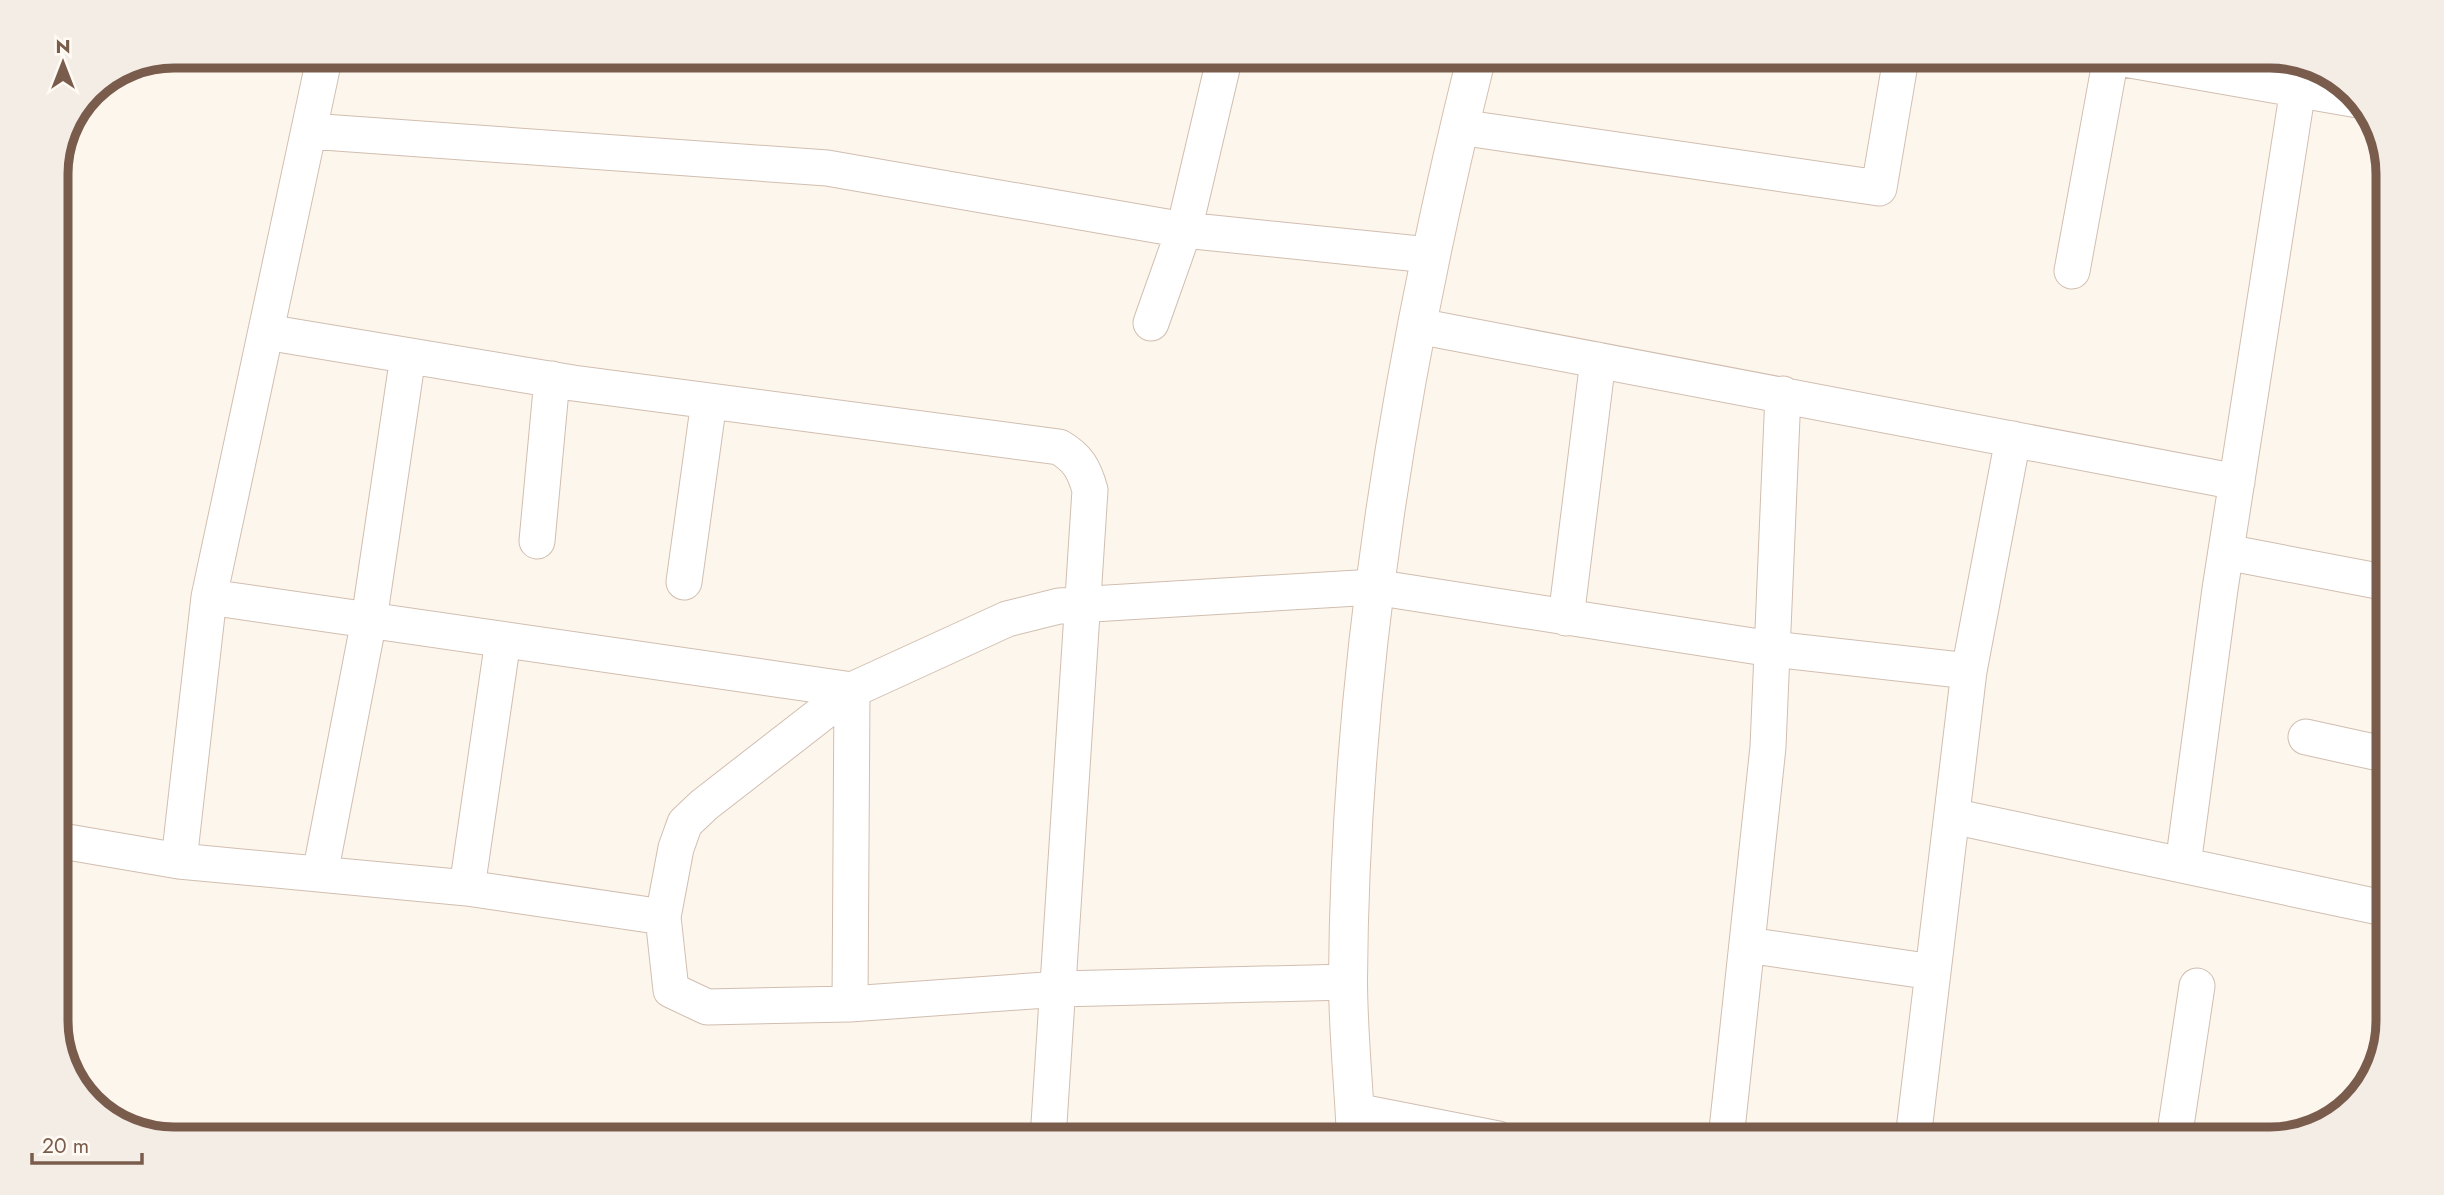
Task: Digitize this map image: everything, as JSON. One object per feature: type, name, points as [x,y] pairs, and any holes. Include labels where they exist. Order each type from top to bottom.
[{"type":"main road","points":[[1355,1125],[1348,982],[1355,790],[1374,587],[1429,255],[1474,68]]},
{"type":"street","points":[[178,861],[209,597],[322,68]]},
{"type":"street","points":[[1151,323],[1184,230],[1222,68]]},
{"type":"street","points":[[1459,127],[1879,188],[1899,68]]},
{"type":"street","points":[[2072,271],[2110,68]]},
{"type":"street","points":[[2215,68],[2300,77],[2335,91]]},
{"type":"street","points":[[2183,865],[2226,552],[2300,77]]},
{"type":"street","points":[[309,131],[827,168],[1184,230],[1429,255]]},
{"type":"street","points":[[1418,326],[2237,482]]},
{"type":"street","points":[[266,332],[552,379],[1059,447],[1073,455],[1083,468],[1090,490],[1049,1127]]},
{"type":"street","points":[[320,874],[369,620],[408,356]]},
{"type":"street","points":[[1566,618],[1598,360]]},
{"type":"street","points":[[537,541],[552,379]]},
{"type":"street","points":[[1727,1127],[1768,747],[1783,394]]},
{"type":"street","points":[[684,582],[709,401]]},
{"type":"street","points":[[1914,1127],[1969,671],[2013,439]]},
{"type":"street","points":[[2226,552],[2376,581]]},
{"type":"street","points":[[1348,982],[1059,989],[850,1004],[707,1007],[671,990],[663,918],[676,848],[685,823],[852,690],[1007,619],[1059,606],[1374,587],[1772,649],[1969,671]]},
{"type":"street","points":[[209,597],[852,690]]},
{"type":"street","points":[[467,888],[503,640]]},
{"type":"street","points":[[850,1004],[852,690]]},
{"type":"street","points":[[2306,737],[2376,752]]},
{"type":"street","points":[[1952,816],[2376,906]]},
{"type":"street","points":[[68,841],[178,861],[467,888],[663,918]]},
{"type":"street","points":[[1747,944],[1933,972]]},
{"type":"street","points":[[2176,1127],[2197,986]]},
{"type":"street","points":[[1355,1125],[1375,1127]]}]
